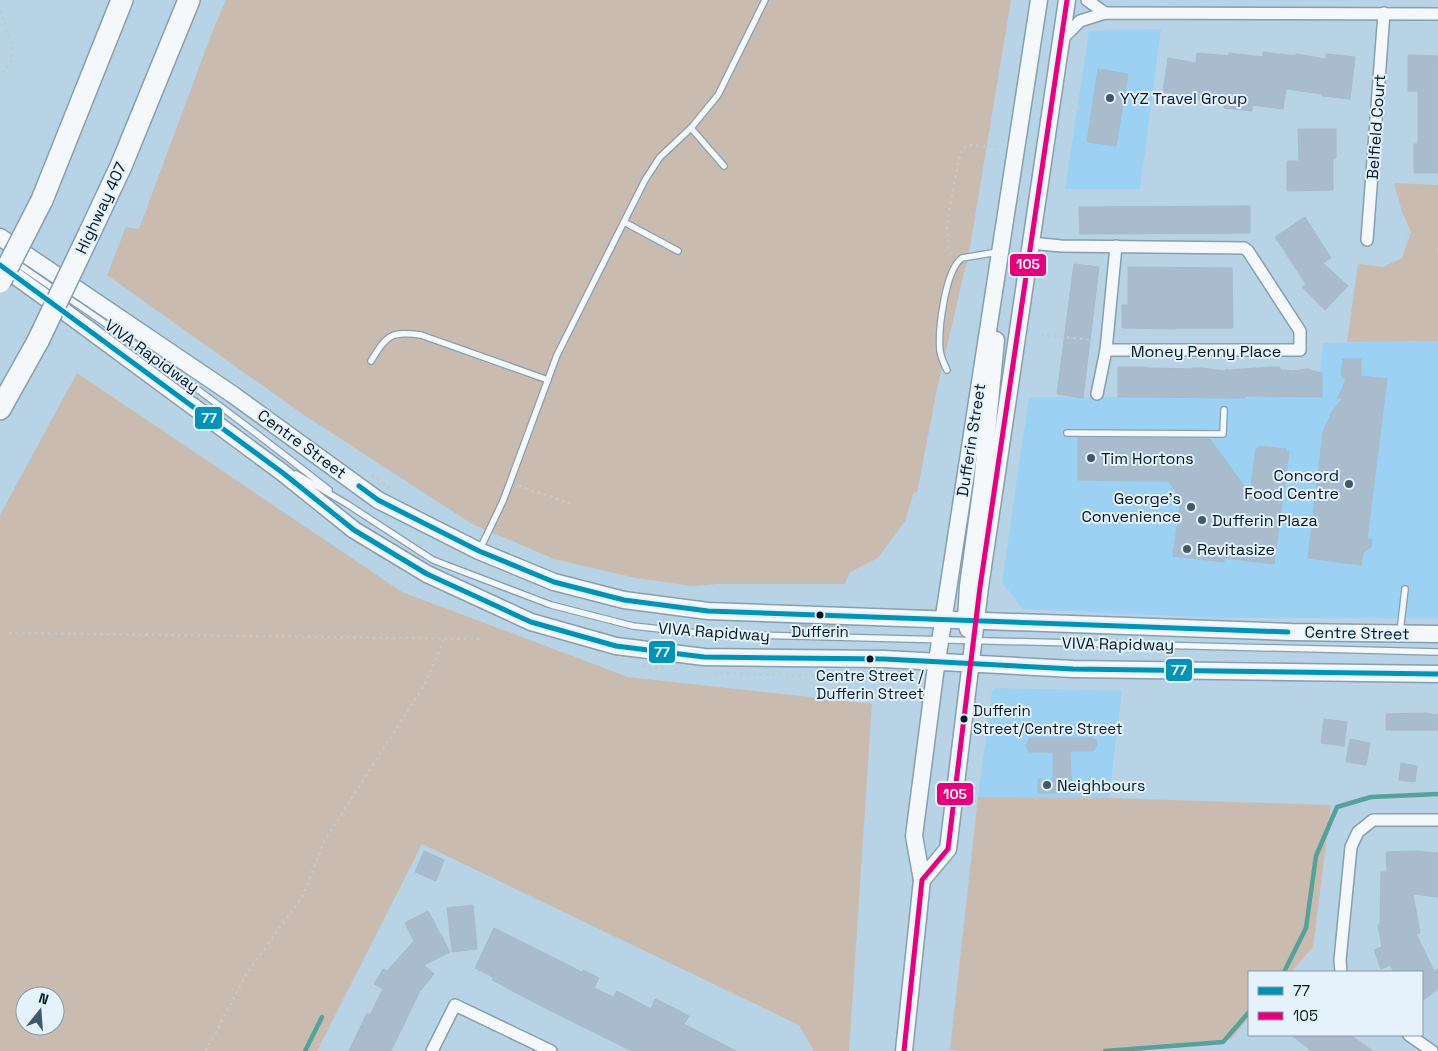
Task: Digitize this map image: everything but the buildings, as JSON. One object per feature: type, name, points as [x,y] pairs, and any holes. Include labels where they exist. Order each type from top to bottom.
[{"type":"highway","points":[[0,282],[42,200],[122,0]]},
{"type":"highway","name":"Highway 407","points":[[0,409],[38,341],[122,166],[189,0]]},
{"type":"main road","name":"Dufferin Street","points":[[904,1051],[922,880],[914,836],[943,619],[1039,0]]},
{"type":"main road","name":"Dufferin Street","points":[[922,880],[948,849],[974,641],[971,620],[1068,0]]},
{"type":"main road","name":"Centre Street","points":[[0,237],[232,394],[378,500],[479,551],[554,582],[624,600],[708,611],[1291,632],[1438,634]]},
{"type":"main road","points":[[971,620],[968,586],[982,484],[996,343],[999,257]]},
{"type":"main road","points":[[4,262],[61,308],[246,446],[354,530],[427,574],[531,622],[616,646],[704,657],[937,661],[1073,669],[1438,674]]},
{"type":"main road","points":[[974,641],[983,652],[998,661],[1017,666]]},
{"type":"street","points":[[1087,0],[1105,12]]},
{"type":"street","points":[[1061,40],[1080,21],[1105,12],[1438,14]]},
{"type":"street","name":"Belfield Court","points":[[1367,240],[1384,13]]},
{"type":"street","name":"Money Penny Place","points":[[1031,243],[1053,246],[1244,248],[1248,251],[1300,331],[1300,350],[1106,346]]},
{"type":"street","name":"Money Penny Place","points":[[1097,394],[1106,346],[1116,246]]},
{"type":"street","points":[[1341,971],[1351,847],[1358,832],[1373,820],[1438,820]]},
{"type":"street","points":[[432,1051],[455,1006],[551,1051]]},
{"type":"street","points":[[1410,1036],[1432,1051]]},
{"type":"lane","points":[[479,551],[503,501],[557,355],[645,180],[660,157],[691,128],[718,94],[765,0]]},
{"type":"lane","points":[[691,128],[724,166]]},
{"type":"lane","points":[[624,222],[678,252]]},
{"type":"lane","points":[[947,370],[940,353],[941,320],[949,282],[955,266],[962,258],[999,257]]},
{"type":"lane","name":"VIVA Rapidway","points":[[4,262],[116,330],[242,421],[347,504]]},
{"type":"lane","points":[[371,361],[381,344],[401,332],[422,335],[548,380]]},
{"type":"lane","points":[[1067,434],[1223,434],[1224,410]]},
{"type":"lane","name":"VIVA Rapidway","points":[[246,446],[347,504],[433,560],[551,605],[633,626],[706,634],[1438,652]]},
{"type":"lane","points":[[1400,634],[1406,589]]},
{"type":"path","points":[[0,10],[13,48],[11,62],[0,75]]},
{"type":"path","points":[[1071,108],[1090,110]]},
{"type":"path","points":[[955,266],[949,250],[947,227],[962,149],[966,145],[1016,148]]},
{"type":"path","points":[[1407,234],[1414,236]]},
{"type":"path","points":[[1041,335],[1106,346]]},
{"type":"path","points":[[369,473],[391,488]]},
{"type":"path","points":[[510,483],[570,503]]},
{"type":"path","points":[[10,633],[483,640]]},
{"type":"path","points":[[206,1051],[245,976],[304,894],[323,843],[426,682],[444,639]]},
{"type":"shaded area","points":[[226,0],[1011,0],[970,247],[936,394],[917,493],[914,492],[905,521],[878,558],[854,570],[849,574],[845,584],[718,584],[692,586],[636,578],[554,559],[472,524],[304,415],[107,275],[126,227],[139,229],[211,35]]},
{"type":"shaded area","points":[[1161,29],[1140,189],[1065,189],[1089,31]]},
{"type":"shaded area","points":[[1394,183],[1438,185],[1438,341],[1347,342],[1358,264],[1383,267],[1402,258],[1411,232],[1402,212]]},
{"type":"shaded area","points":[[1438,341],[1438,618],[1221,618],[1023,609],[1002,582],[1029,397],[1249,397],[1317,394],[1323,343]]},
{"type":"shaded area","points":[[77,373],[402,592],[628,677],[872,704],[849,1051],[814,1051],[799,1025],[422,844],[317,1051],[0,1051],[0,515]]},
{"type":"shaded area","points":[[995,688],[1122,691],[1109,798],[978,797],[992,691]]},
{"type":"shaded area","points":[[978,797],[1109,798],[1331,805],[1313,947],[1292,971],[1248,971],[1248,1019],[1231,1039],[1100,1051],[959,1051],[950,1049]]},
{"type":"waterway","points":[[1284,971],[1306,928],[1316,856],[1337,807],[1371,797],[1438,794]]},
{"type":"waterway","points":[[1105,1051],[1223,1042],[1248,1013]]},
{"type":"waterway","points":[[305,1051],[322,1017]]},
{"type":"transit line","name":"105","points":[[904,1051],[922,880],[948,849],[980,587],[1067,0]]},
{"type":"transit line","name":"77","points":[[0,265],[283,473],[354,530],[427,574],[531,622],[616,646],[704,657],[884,659],[1073,669],[1438,674]]},
{"type":"transit line","name":"77","points":[[359,486],[378,500],[479,551],[554,582],[624,600],[708,611],[1288,632]]},
{"type":"place","name":"YYZ Travel Group","points":[[1110,98]]},
{"type":"place","name":"Tim Hortons","points":[[1091,458]]},
{"type":"place","name":"Concord Food Centre","points":[[1349,484]]},
{"type":"place","name":"George's Convenience","points":[[1191,507]]},
{"type":"place","name":"Dufferin Plaza","points":[[1202,520]]},
{"type":"place","name":"Revitasize","points":[[1187,549]]},
{"type":"place","name":"Dufferin","points":[[820,615]]},
{"type":"place","name":"Centre Street / Dufferin Street","points":[[870,659]]},
{"type":"place","name":"Dufferin Street/Centre Street","points":[[964,719]]},
{"type":"place","name":"Neighbours","points":[[1047,785]]}]
